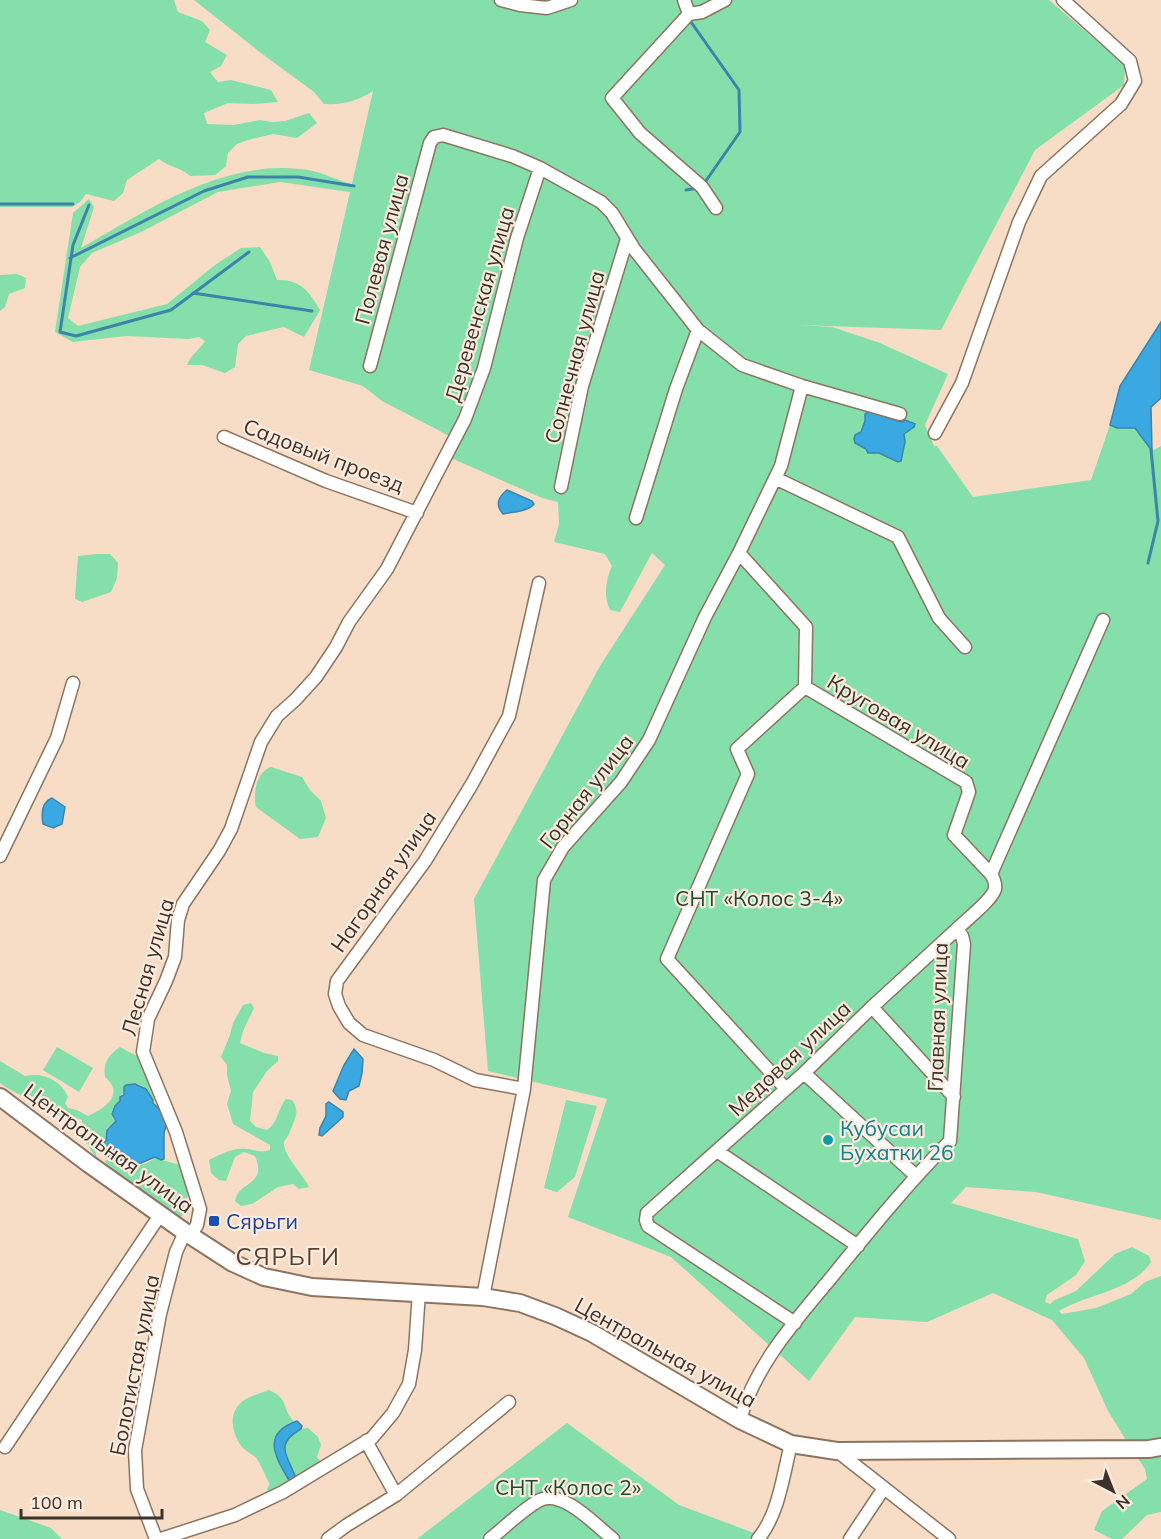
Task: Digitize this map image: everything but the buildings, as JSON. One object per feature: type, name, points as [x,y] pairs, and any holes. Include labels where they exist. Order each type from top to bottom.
[{"type":"street","points":[[501,0],[547,8],[570,0]]},
{"type":"street","points":[[684,0],[687,15]]},
{"type":"street","points":[[716,208],[702,187],[640,134],[612,98],[687,15],[702,12],[725,0]]},
{"type":"street","points":[[934,434],[962,383],[1019,222],[1041,176],[1121,104],[1135,81],[1130,61],[1063,0]]},
{"type":"street","name":"Полевая улица","points":[[370,366],[430,143],[434,137],[443,135],[504,152],[540,168]]},
{"type":"street","points":[[540,168],[601,202],[612,213],[627,239],[698,330],[742,365],[802,386],[900,414]]},
{"type":"street","name":"Деревенская улица","points":[[414,511],[465,419],[475,394],[484,368],[516,238],[540,168]]},
{"type":"street","name":"Солнечная улица","points":[[561,487],[582,386],[627,239]]},
{"type":"street","points":[[636,518],[676,389],[698,330]]},
{"type":"street","name":"Горная улица","points":[[483,1297],[524,1089],[544,880],[563,847],[621,782],[650,740],[705,617],[740,553],[781,466],[802,386]]},
{"type":"street","name":"Садовый проезд","points":[[224,437],[326,481],[414,511]]},
{"type":"street","points":[[775,478],[898,537],[939,618],[965,647]]},
{"type":"street","name":"Лесная улица","points":[[188,1234],[197,1226],[200,1209],[176,1132],[143,1052],[148,1019],[175,957],[178,921],[183,904],[231,829],[266,733],[277,716],[309,685],[331,655],[349,622],[387,569],[414,511]]},
{"type":"street","points":[[740,553],[806,627],[805,687]]},
{"type":"street","name":"Нагорная улица","points":[[524,1089],[475,1080],[434,1060],[363,1035],[349,1023],[335,994],[337,981],[425,861],[472,784],[509,716],[539,583]]},
{"type":"street","name":"Главная улица","points":[[740,1420],[745,1403],[771,1354],[915,1175],[950,1141],[964,944],[957,930],[995,889],[995,881],[991,874],[1103,620]]},
{"type":"street","points":[[0,856],[57,738],[73,683]]},
{"type":"street","name":"Круговая улица","points":[[786,1089],[667,959],[748,774],[737,749],[805,687],[966,782],[969,792],[954,835],[991,874]]},
{"type":"street","name":"Медовая улица","points":[[795,1323],[648,1226],[646,1220],[648,1213],[804,1073],[957,930]]},
{"type":"street","points":[[872,1007],[954,1097]]},
{"type":"street","points":[[804,1073],[915,1175]]},
{"type":"street","name":"Центральная улица","points":[[0,1097],[160,1215],[245,1269],[264,1278],[312,1287],[483,1297],[520,1304],[555,1316],[592,1333],[740,1420],[791,1444],[837,1451],[1149,1449],[1161,1447]]},
{"type":"street","points":[[717,1151],[858,1246]]},
{"type":"street","points":[[5,1447],[160,1215]]},
{"type":"street","name":"Болотистая улица","points":[[156,1539],[137,1489],[135,1450],[160,1314],[176,1252],[188,1234]]},
{"type":"street","points":[[161,1539],[235,1515],[283,1492],[366,1442],[393,1413],[409,1384],[415,1350],[419,1293]]},
{"type":"street","points":[[328,1539],[396,1495],[509,1402]]},
{"type":"street","points":[[366,1442],[396,1495]]},
{"type":"street","points":[[758,1539],[765,1530],[775,1506],[791,1444]]},
{"type":"street","points":[[837,1451],[949,1539]]},
{"type":"street","points":[[850,1539],[884,1488]]},
{"type":"street","points":[[490,1539],[538,1501],[554,1498],[567,1503],[612,1539]]},
{"type":"green space","points":[[0,0],[174,0],[178,12],[202,21],[210,30],[205,42],[227,55],[221,66],[210,72],[218,82],[231,80],[271,90],[278,102],[228,103],[204,113],[207,124],[233,125],[260,120],[285,121],[309,113],[317,123],[297,138],[273,134],[237,144],[228,153],[226,166],[215,175],[190,176],[159,159],[127,180],[123,193],[114,201],[86,194],[72,207],[0,207]]},
{"type":"green space","name":"СНТ «Колос 3-4»","points":[[194,0],[1049,0],[1125,65],[1124,85],[1035,150],[941,330],[799,325],[832,327],[880,343],[948,374],[925,425],[934,446],[937,446],[973,497],[1091,480],[1110,425],[1118,428],[1135,428],[1152,451],[1161,446],[1161,1220],[1036,1192],[966,1187],[951,1203],[1078,1239],[1085,1261],[1076,1275],[1047,1295],[1045,1302],[1050,1304],[1076,1291],[1115,1254],[1132,1247],[1149,1256],[1151,1262],[1133,1280],[1059,1311],[1062,1314],[1096,1308],[1131,1294],[1145,1282],[1161,1276],[1161,1442],[1129,1445],[1108,1411],[1084,1358],[1052,1320],[993,1293],[927,1322],[855,1317],[809,1381],[671,1257],[568,1217],[607,1099],[488,1071],[474,899],[600,666],[665,565],[652,553],[620,612],[610,610],[606,588],[612,566],[605,554],[554,542],[559,524],[558,502],[542,498],[451,458],[459,441],[382,401],[363,386],[309,370],[350,192],[280,182],[218,192],[141,232],[92,253],[80,267],[68,318],[78,326],[167,304],[215,265],[241,248],[260,247],[270,262],[277,280],[298,284],[312,297],[320,310],[304,337],[284,327],[246,336],[238,344],[235,367],[225,373],[202,365],[187,365],[205,341],[199,337],[189,339],[126,336],[73,342],[55,332],[73,213],[89,199],[94,207],[81,248],[162,202],[221,178],[251,171],[282,168],[313,171],[352,184],[373,91],[350,102],[324,104],[314,92]]},
{"type":"green space","points":[[17,274],[26,278],[25,288],[9,294],[5,307],[0,311],[0,275]]},
{"type":"green space","points":[[110,554],[118,563],[117,578],[111,592],[82,602],[75,599],[78,556]]},
{"type":"green space","points":[[271,767],[302,777],[321,801],[326,818],[318,837],[300,839],[256,807],[255,796],[259,778]]},
{"type":"green space","points":[[251,1003],[254,1008],[240,1043],[278,1056],[278,1061],[267,1071],[253,1092],[250,1121],[256,1127],[267,1130],[271,1127],[286,1099],[292,1100],[296,1109],[296,1117],[284,1142],[284,1147],[309,1187],[299,1189],[293,1184],[278,1187],[252,1204],[241,1206],[235,1201],[237,1195],[258,1173],[255,1156],[244,1152],[235,1157],[226,1181],[219,1180],[211,1173],[209,1160],[237,1149],[270,1150],[270,1145],[233,1124],[227,1104],[231,1091],[227,1065],[221,1057],[233,1023],[243,1005]]},
{"type":"green space","points":[[57,1047],[93,1068],[79,1092],[43,1070]]},
{"type":"green space","points":[[120,1047],[142,1059],[163,1112],[142,1086],[131,1084],[124,1087],[120,1101],[114,1106],[111,1114],[115,1121],[106,1129],[106,1138],[94,1145],[97,1159],[86,1141],[82,1120],[65,1114],[55,1117],[49,1111],[0,1083],[0,1061],[25,1076],[45,1076],[65,1091],[68,1097],[65,1103],[68,1108],[88,1116],[107,1105],[111,1100],[113,1089],[105,1077],[105,1067],[110,1056]]},
{"type":"green space","points":[[566,1100],[597,1106],[575,1177],[557,1192],[544,1188]]},
{"type":"green space","points":[[155,1158],[180,1165],[188,1195],[184,1214],[181,1217],[107,1166],[105,1160],[125,1165],[137,1165]]},
{"type":"green space","points":[[269,1390],[280,1397],[294,1421],[283,1428],[274,1442],[277,1457],[290,1482],[269,1493],[267,1489],[270,1484],[260,1465],[255,1457],[242,1447],[236,1436],[233,1417],[243,1401]]},
{"type":"green space","name":"СНТ «Колос 2»","points":[[567,1423],[679,1505],[770,1539],[417,1539]]},
{"type":"green space","points":[[308,1428],[318,1437],[321,1445],[317,1457],[320,1465],[296,1478],[286,1454],[286,1441],[289,1435]]},
{"type":"green space","points":[[1137,1457],[1161,1458],[1161,1512],[1147,1515],[1122,1539],[1112,1539],[1094,1530],[1102,1511],[1147,1479],[1145,1469]]},
{"type":"green space","points":[[0,1510],[51,1528],[62,1539],[0,1539]]},
{"type":"water","points":[[1161,322],[1161,398],[1151,407],[1152,451],[1135,428],[1117,428],[1110,425],[1120,386]]},
{"type":"water","points":[[869,411],[901,422],[905,420],[915,424],[904,434],[905,442],[901,461],[898,462],[879,453],[868,453],[866,449],[855,443],[855,435],[861,432],[865,414]]},
{"type":"water","points":[[507,490],[534,504],[525,510],[503,514],[499,501],[501,495]]},
{"type":"water","points":[[52,798],[65,807],[62,824],[53,828],[43,824],[42,816],[44,805]]},
{"type":"water","points":[[354,1049],[363,1059],[359,1086],[349,1091],[346,1100],[340,1099],[333,1091]]},
{"type":"water","points":[[135,1084],[146,1089],[167,1123],[164,1133],[164,1159],[155,1157],[141,1163],[128,1164],[104,1155],[97,1149],[98,1144],[106,1141],[107,1130],[116,1121],[112,1114],[120,1097],[124,1095],[124,1087]]},
{"type":"water","points":[[329,1102],[343,1112],[343,1117],[322,1136],[319,1135],[320,1128],[326,1116],[326,1104]]},
{"type":"water","points":[[297,1421],[302,1426],[301,1429],[293,1434],[285,1445],[296,1478],[290,1482],[276,1456],[274,1447],[278,1433]]},
{"type":"waterway","points":[[691,22],[739,90],[740,132],[703,185]]},
{"type":"waterway","points":[[70,258],[204,191],[248,177],[298,177],[354,186]]},
{"type":"waterway","points":[[686,190],[698,188]]},
{"type":"waterway","points":[[0,204],[73,204]]},
{"type":"waterway","points":[[89,205],[73,245],[60,332],[76,336],[171,310],[249,252]]},
{"type":"waterway","points":[[193,293],[312,311]]},
{"type":"waterway","points":[[1148,563],[1158,521],[1151,450]]},
{"type":"place","name":"Кубусаи Бухатки 26","points":[[828,1140]]},
{"type":"place","name":"Сярьги","points":[[214,1221]]},
{"type":"district","name":"СЯРЬГИ","points":[[288,1256]]}]
